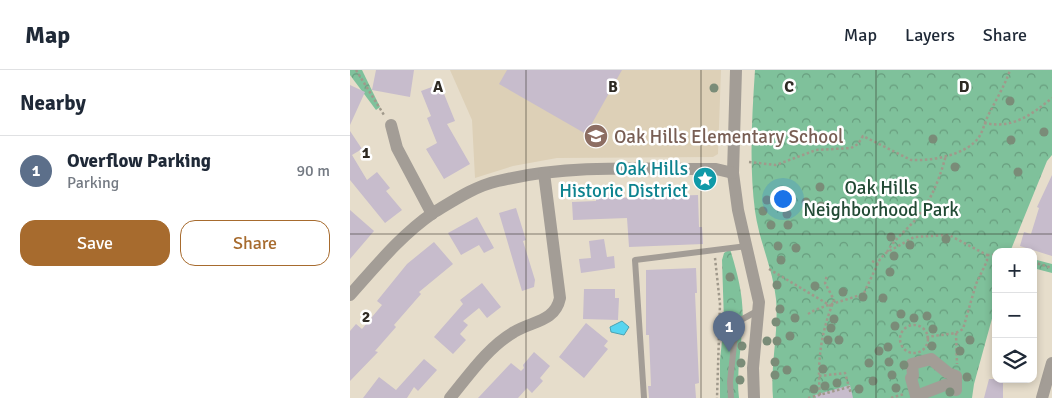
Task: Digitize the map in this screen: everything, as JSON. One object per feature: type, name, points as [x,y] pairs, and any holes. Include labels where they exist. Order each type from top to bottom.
[{"type":"street","points":[[736,70],[733,174],[737,203],[757,287],[759,310],[753,368],[754,398]]},
{"type":"street","points":[[391,125],[397,148],[432,214]]},
{"type":"street","points":[[350,295],[388,252],[432,214],[458,198],[496,181],[544,173],[585,170],[716,169],[733,174]]},
{"type":"street","points":[[450,398],[502,339],[528,324],[548,318],[555,312],[558,305],[560,298],[544,173]]},
{"type":"street","points":[[1042,398],[1052,363]]},
{"type":"lane","points":[[644,398],[635,260],[747,246]]},
{"type":"lane","points":[[731,398],[730,382],[736,326],[739,321],[759,310]]},
{"type":"path","points":[[356,70],[391,125]]},
{"type":"path","points":[[749,162],[776,165],[816,150],[851,148],[858,144],[862,136],[907,160],[919,161],[946,155],[972,145],[1002,92],[1010,70]]},
{"type":"path","points":[[984,123],[999,125],[1013,123],[1024,118],[1052,98]]},
{"type":"path","points":[[808,314],[816,309],[831,306],[864,293],[878,264],[917,218],[931,196],[942,173],[946,155]]},
{"type":"path","points":[[886,253],[914,237],[938,234],[955,237],[987,255],[992,255]]},
{"type":"path","points":[[717,398],[720,304],[715,257],[732,248]]},
{"type":"path","points":[[927,337],[956,333],[963,330],[976,284],[987,261],[987,255]]},
{"type":"path","points":[[872,261],[878,264]]},
{"type":"path","points":[[1037,263],[1052,268]]},
{"type":"path","points":[[769,269],[831,306]]},
{"type":"path","points":[[820,395],[818,376],[820,342],[834,299],[825,281],[827,275]]},
{"type":"path","points":[[912,326],[920,327],[927,337],[926,345],[917,353],[905,349],[900,340],[904,330],[912,326]]},
{"type":"path","points":[[846,368],[845,373],[851,394]]},
{"type":"path","points":[[818,376],[845,373]]},
{"type":"path","points":[[809,398],[849,387]]},
{"type":"shaded area","name":"Oak Hills Elementary School","points":[[450,70],[721,70],[718,154],[713,157],[557,158],[513,166],[475,178],[472,120]]},
{"type":"green space","points":[[350,70],[362,70],[380,107],[376,110],[350,75]]},
{"type":"green space","name":"Oak Hills Neighborhood Park","points":[[755,70],[1052,70],[1052,155],[1047,161],[1012,248],[992,248],[992,319],[972,398],[773,398],[772,386],[777,311],[772,277],[755,211],[752,176]]},
{"type":"green space","points":[[730,249],[738,278],[743,308],[738,372],[739,398],[720,398],[720,360],[724,322],[722,260],[724,253]]},
{"type":"green space","points":[[1037,260],[1052,264],[1052,273],[1037,269]]},
{"type":"water","points":[[622,321],[629,327],[624,335],[611,332],[610,327]]},
{"type":"building","points":[[376,70],[414,70],[410,97],[372,90]]},
{"type":"building","points":[[507,70],[622,70],[586,134],[499,84]]},
{"type":"building","points":[[440,84],[455,121],[447,124],[470,164],[444,179],[426,149],[437,143],[427,118],[431,116],[421,91]]},
{"type":"building","points":[[350,85],[365,92],[350,125]]},
{"type":"building","points":[[350,131],[362,149],[352,155],[367,180],[377,172],[390,188],[386,191],[402,210],[385,223],[350,180]]},
{"type":"building","points":[[1052,175],[1052,256],[1037,251],[1037,248],[1020,246],[1024,232],[1031,234],[1039,208],[1037,207]]},
{"type":"building","points":[[615,193],[615,198],[698,195],[699,227],[702,227],[703,244],[629,247],[627,218],[573,220],[572,202],[596,201],[596,194]]},
{"type":"building","points":[[516,208],[526,240],[523,241],[535,280],[534,287],[522,291],[499,213]]},
{"type":"building","points":[[350,210],[374,231],[350,259]]},
{"type":"building","points":[[477,217],[494,248],[484,253],[479,245],[461,255],[448,233]]},
{"type":"building","points":[[604,239],[607,257],[614,256],[615,268],[581,273],[579,259],[591,258],[589,241]]},
{"type":"building","points":[[434,242],[453,264],[419,292],[421,294],[394,325],[396,327],[375,351],[378,352],[350,381],[350,331],[356,324],[362,329],[382,305],[377,301],[407,264]]},
{"type":"building","points":[[696,268],[697,293],[695,293],[699,383],[695,384],[696,398],[649,398],[648,386],[651,386],[649,335],[646,335],[646,270]]},
{"type":"building","points":[[482,283],[501,307],[487,318],[479,308],[463,321],[468,325],[460,334],[466,340],[453,354],[434,337],[463,304],[460,300]]},
{"type":"building","points":[[584,289],[615,289],[615,298],[619,298],[618,320],[583,319]]},
{"type":"building","points":[[586,323],[608,341],[604,346],[608,349],[584,378],[559,357]]},
{"type":"building","points":[[534,352],[550,366],[540,378],[543,381],[532,393],[527,388],[518,398],[478,398],[511,363],[521,371],[524,368],[523,365]]},
{"type":"building","points":[[424,359],[437,370],[418,391],[414,387],[407,398],[363,398],[379,377],[396,390]]},
{"type":"building","points":[[989,379],[992,379],[992,383],[1003,383],[1003,398],[984,398]]},
{"type":"building","points":[[850,385],[853,398],[816,398],[815,395]]},
{"type":"place","name":"Oak Hills Elementary School","points":[[596,136]]},
{"type":"place","name":"Oak Hills Historic District","points":[[705,179]]},
{"type":"place","name":"Overflow Parking","points":[[729,352]]}]
